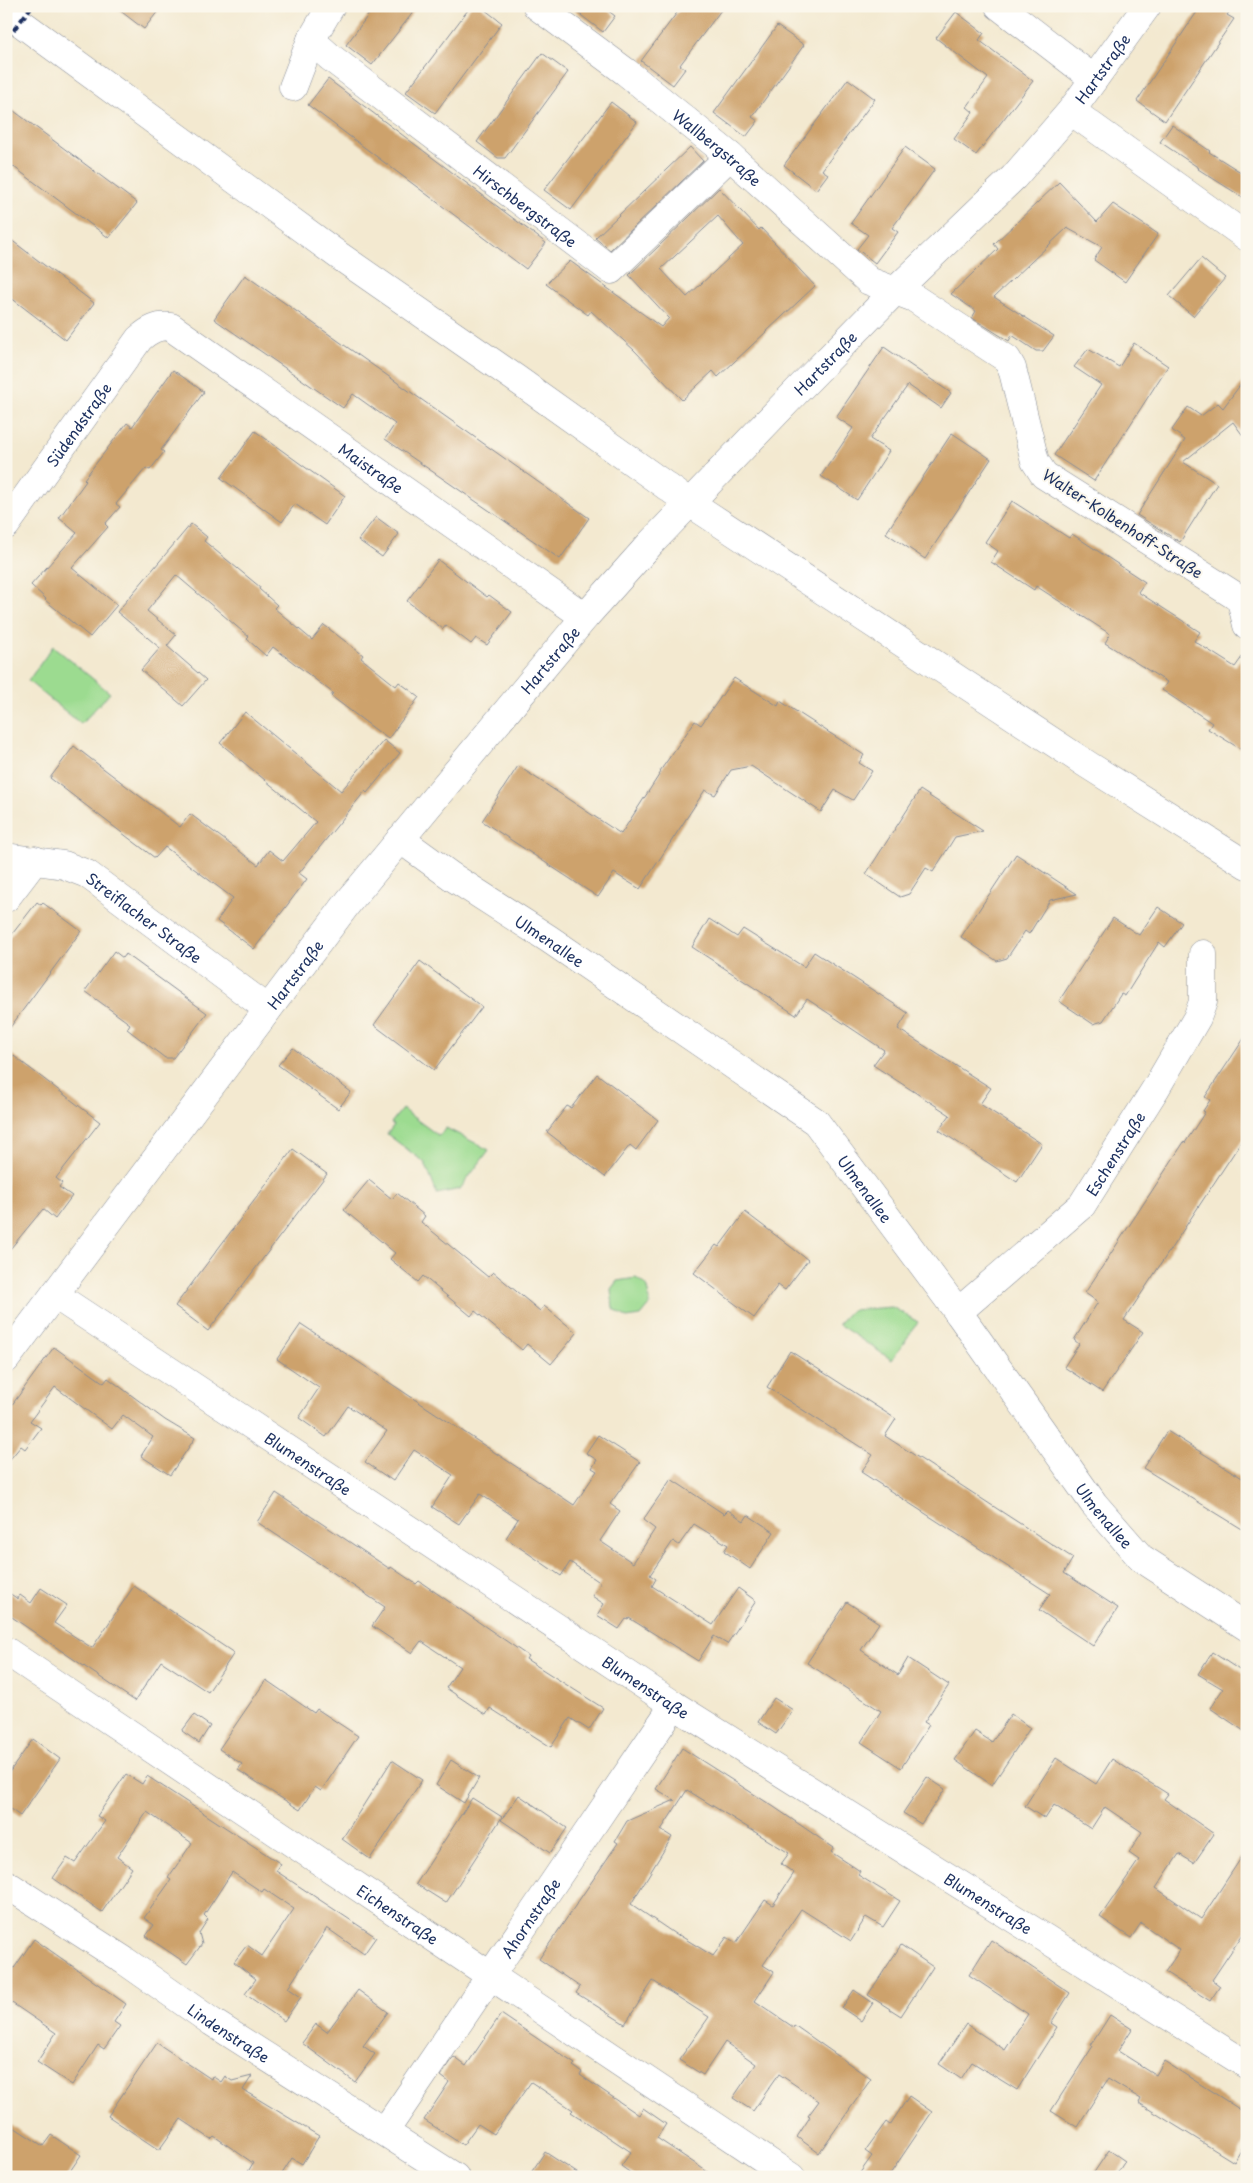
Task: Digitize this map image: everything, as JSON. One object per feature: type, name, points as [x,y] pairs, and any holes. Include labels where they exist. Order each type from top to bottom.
[{"type":"street","points":[[293,87],[311,40],[331,6]]},
{"type":"street","name":"Wallbergstraße","points":[[536,6],[626,72],[730,156],[869,281],[895,291]]},
{"type":"street","points":[[999,6],[1094,79]]},
{"type":"street","name":"Hartstraße","points":[[6,1359],[350,900],[585,617],[690,503],[895,291],[1014,176],[1071,111],[1147,6]]},
{"type":"street","points":[[6,12],[338,255],[516,378],[690,503],[1088,765],[1247,865]]},
{"type":"street","name":"Hirschbergstraße","points":[[311,40],[330,57],[611,270],[730,156]]},
{"type":"street","points":[[1071,111],[1247,237]]},
{"type":"street","name":"Walter-Kolbenhoff-Straße","points":[[895,291],[914,298],[1007,359],[1012,368],[1035,461],[1044,475],[1234,595],[1240,600],[1247,625]]},
{"type":"street","name":"Maistraße","points":[[154,328],[164,326],[176,329],[585,617]]},
{"type":"street","name":"Südendstraße","points":[[6,525],[139,339],[154,328]]},
{"type":"street","name":"Ulmenallee","points":[[400,839],[816,1122],[958,1312],[1094,1504],[1141,1558],[1247,1626]]},
{"type":"street","name":"Streiflacher Straße","points":[[6,856],[64,865],[87,874],[268,1009]]},
{"type":"street","points":[[6,898],[36,860]]},
{"type":"street","name":"Eschenstraße","points":[[958,1312],[1082,1205],[1156,1088],[1197,1018],[1203,1002],[1203,954]]},
{"type":"street","name":"Blumenstraße","points":[[55,1295],[674,1705],[1247,2065]]},
{"type":"street","name":"Eichenstraße","points":[[6,1651],[791,2177]]},
{"type":"street","name":"Ahornstraße","points":[[385,2132],[674,1705]]},
{"type":"street","name":"Lindenstraße","points":[[6,1884],[125,1961],[212,2022],[455,2177]]},
{"type":"green space","points":[[53,646],[110,693],[81,724],[28,681]]},
{"type":"green space","points":[[402,1109],[439,1136],[446,1128],[489,1150],[460,1189],[437,1194],[425,1163],[387,1134],[394,1125],[391,1123]]},
{"type":"green space","points":[[636,1278],[647,1286],[650,1305],[641,1316],[627,1318],[613,1308],[611,1289],[617,1281]]},
{"type":"green space","points":[[892,1307],[918,1322],[892,1360],[838,1324],[851,1310]]},
{"type":"building","points":[[114,6],[162,6],[144,29]]},
{"type":"building","points":[[375,6],[418,6],[372,65],[346,45]]},
{"type":"building","points":[[471,6],[480,6],[502,23],[435,113],[406,92]]},
{"type":"building","points":[[569,6],[602,6],[615,16],[603,32]]},
{"type":"building","points":[[682,6],[724,6],[680,65],[685,69],[673,85],[641,61]]},
{"type":"building","points":[[1201,6],[1233,6],[1227,15],[1234,19],[1165,121],[1137,101]]},
{"type":"building","points":[[956,12],[984,33],[979,40],[1033,81],[976,155],[954,139],[973,112],[967,107],[988,78],[936,38]]},
{"type":"building","points":[[777,26],[804,45],[752,117],[758,121],[746,137],[714,113]]},
{"type":"building","points":[[542,53],[568,72],[505,158],[498,158],[477,142]]},
{"type":"building","points":[[328,79],[546,243],[526,269],[308,105]]},
{"type":"building","points":[[848,79],[875,99],[822,170],[828,174],[816,190],[784,165]]},
{"type":"building","points":[[611,102],[637,122],[571,210],[544,190]]},
{"type":"building","points":[[6,105],[137,203],[109,238],[6,161]]},
{"type":"building","points":[[1172,125],[1209,152],[1247,176],[1247,200],[1160,142]]},
{"type":"building","points":[[690,147],[703,161],[610,250],[595,238]]},
{"type":"building","points":[[905,147],[935,169],[892,228],[898,232],[875,263],[857,249],[868,235],[851,223]]},
{"type":"building","points":[[1059,182],[1097,222],[1113,204],[1158,234],[1125,282],[1094,260],[1102,247],[1067,228],[994,297],[1054,336],[1043,351],[1036,351],[1012,335],[1009,341],[972,318],[976,311],[951,294],[998,249],[994,244]]},
{"type":"building","points":[[719,188],[759,230],[761,228],[815,286],[718,377],[713,371],[682,400],[634,350],[591,311],[588,315],[546,284],[570,261],[661,327],[669,318],[629,275]],"holes":[[[718,216],[743,245],[687,297],[661,269]]]},
{"type":"building","points":[[6,236],[94,303],[66,340],[6,294]]},
{"type":"building","points":[[1201,258],[1225,278],[1193,316],[1169,296]]},
{"type":"building","points":[[245,275],[589,518],[560,559],[385,439],[395,424],[353,394],[343,408],[214,319]]},
{"type":"building","points":[[1134,343],[1168,366],[1094,481],[1054,455],[1101,385],[1074,367],[1088,349],[1119,367]]},
{"type":"building","points":[[884,347],[951,393],[941,408],[908,385],[870,439],[889,451],[857,500],[821,476],[853,428],[836,417]]},
{"type":"building","points":[[173,370],[204,392],[161,450],[164,452],[150,470],[146,468],[116,504],[120,507],[105,524],[108,527],[72,568],[117,605],[90,637],[45,600],[31,585],[77,533],[59,518],[86,481],[84,479],[127,423],[132,427]]},
{"type":"building","points":[[1247,376],[1247,441],[1233,422],[1183,462],[1217,484],[1180,542],[1137,515],[1185,440],[1172,430],[1188,407],[1201,416],[1218,403],[1223,408]]},
{"type":"building","points":[[255,431],[345,496],[325,525],[295,504],[282,522],[221,478]]},
{"type":"building","points":[[952,433],[991,459],[925,559],[886,533]]},
{"type":"building","points":[[1012,501],[1069,538],[1072,534],[1145,582],[1138,592],[1200,632],[1194,641],[1235,667],[1247,650],[1247,753],[1208,729],[1212,723],[1162,690],[1167,682],[1105,643],[1110,634],[1036,586],[1034,590],[991,562],[998,551],[985,542]]},
{"type":"building","points":[[376,517],[399,534],[382,557],[358,540]]},
{"type":"building","points":[[191,524],[207,537],[204,541],[260,587],[259,589],[277,605],[274,608],[312,640],[324,625],[363,655],[361,658],[396,686],[399,682],[419,697],[388,739],[331,696],[333,693],[273,647],[266,656],[247,639],[249,637],[176,575],[147,611],[176,635],[167,646],[206,680],[183,706],[141,670],[160,648],[117,612]]},
{"type":"building","points":[[438,560],[487,597],[489,595],[512,612],[487,645],[476,638],[471,644],[446,625],[443,629],[407,601]]},
{"type":"building","points":[[734,678],[778,706],[780,701],[864,755],[859,763],[872,771],[853,800],[835,790],[821,812],[751,766],[731,770],[715,795],[705,790],[640,889],[614,873],[598,897],[482,821],[518,766],[621,834],[660,771],[695,721],[701,725]]},
{"type":"building","points":[[245,712],[341,791],[384,740],[400,753],[367,793],[365,791],[299,873],[307,879],[254,949],[217,921],[233,898],[165,847],[155,858],[50,778],[74,746],[180,827],[190,814],[258,865],[269,850],[283,861],[316,822],[220,743]]},
{"type":"building","points":[[920,790],[983,831],[955,837],[933,872],[926,868],[909,894],[900,897],[866,874]]},
{"type":"building","points":[[1016,854],[1077,894],[1050,900],[1029,934],[1025,931],[1007,958],[997,961],[961,937]]},
{"type":"building","points":[[37,902],[41,905],[43,903],[81,931],[6,1033],[6,942]]},
{"type":"building","points":[[1158,907],[1182,923],[1165,947],[1159,942],[1125,996],[1121,994],[1103,1021],[1093,1024],[1059,1001],[1113,918],[1139,935]]},
{"type":"building","points":[[709,919],[737,937],[743,929],[804,967],[814,952],[908,1013],[898,1029],[991,1088],[980,1104],[1042,1144],[1017,1182],[939,1130],[950,1115],[873,1065],[884,1050],[807,999],[796,1015],[692,947]]},
{"type":"building","points":[[114,951],[123,958],[126,954],[207,1013],[173,1058],[165,1058],[127,1029],[130,1024],[85,991]]},
{"type":"building","points":[[420,961],[482,1007],[434,1070],[374,1025]]},
{"type":"building","points":[[1247,1034],[1247,1133],[1124,1320],[1143,1332],[1102,1392],[1064,1367],[1079,1344],[1074,1340],[1098,1302],[1085,1293],[1205,1112],[1203,1111],[1210,1100],[1205,1097]]},
{"type":"building","points":[[293,1048],[351,1092],[338,1109],[278,1065]]},
{"type":"building","points":[[6,1050],[100,1122],[56,1178],[62,1183],[59,1187],[72,1196],[55,1219],[43,1209],[6,1254]]},
{"type":"building","points":[[597,1074],[658,1120],[636,1150],[630,1145],[605,1177],[547,1132],[567,1106],[571,1108]]},
{"type":"building","points":[[293,1149],[327,1174],[208,1331],[175,1306]]},
{"type":"building","points":[[369,1180],[392,1199],[397,1193],[425,1216],[421,1222],[488,1277],[493,1272],[540,1311],[544,1306],[577,1333],[551,1364],[527,1344],[522,1350],[475,1311],[471,1316],[423,1276],[418,1282],[390,1259],[395,1253],[344,1210]]},
{"type":"building","points":[[745,1212],[808,1260],[785,1290],[778,1285],[754,1318],[694,1273],[716,1245],[719,1247]]},
{"type":"building","points":[[301,1324],[574,1505],[597,1471],[592,1468],[597,1460],[586,1453],[598,1435],[640,1462],[610,1504],[620,1511],[600,1541],[633,1563],[655,1529],[643,1520],[671,1479],[724,1514],[728,1510],[744,1521],[748,1515],[774,1532],[750,1569],[724,1551],[728,1545],[694,1524],[679,1545],[673,1541],[650,1575],[656,1579],[652,1586],[713,1625],[738,1588],[756,1601],[727,1644],[714,1636],[698,1661],[629,1618],[628,1620],[626,1619],[619,1629],[597,1615],[604,1604],[592,1596],[601,1583],[570,1562],[561,1576],[506,1538],[518,1519],[480,1494],[459,1524],[432,1507],[453,1475],[414,1450],[393,1481],[365,1462],[387,1431],[348,1406],[326,1437],[299,1418],[319,1388],[277,1359]]},
{"type":"building","points":[[54,1347],[104,1383],[108,1378],[165,1420],[195,1438],[170,1475],[141,1456],[153,1437],[123,1415],[112,1429],[55,1387],[30,1421],[41,1428],[25,1449],[21,1446],[6,1464],[6,1413]]},
{"type":"building","points":[[790,1351],[896,1419],[885,1436],[1073,1558],[1064,1573],[1118,1608],[1093,1646],[1039,1610],[1050,1594],[861,1472],[873,1455],[767,1387]]},
{"type":"building","points":[[1167,1431],[1247,1481],[1247,1532],[1143,1468]]},
{"type":"building","points":[[276,1493],[390,1569],[391,1567],[416,1584],[419,1581],[528,1656],[526,1659],[603,1708],[589,1730],[570,1718],[551,1747],[490,1708],[486,1715],[446,1688],[460,1667],[421,1641],[412,1653],[372,1626],[385,1607],[257,1522]]},
{"type":"building","points":[[134,1586],[234,1653],[208,1692],[161,1661],[135,1701],[6,1613],[6,1591],[18,1599],[20,1595],[31,1603],[41,1588],[67,1605],[54,1623],[92,1648]]},
{"type":"building","points":[[847,1602],[879,1623],[861,1650],[898,1675],[908,1658],[949,1685],[924,1722],[929,1725],[901,1768],[861,1742],[881,1711],[807,1663]]},
{"type":"building","points":[[1212,1652],[1247,1675],[1247,1733],[1210,1708],[1223,1689],[1198,1674]]},
{"type":"building","points":[[266,1680],[314,1713],[317,1709],[358,1736],[321,1791],[315,1787],[300,1810],[238,1770],[242,1764],[219,1749]]},
{"type":"building","points":[[774,1698],[793,1710],[776,1734],[758,1722]]},
{"type":"building","points":[[1011,1714],[1030,1728],[992,1785],[955,1760],[975,1731],[992,1742]]},
{"type":"building","points":[[194,1715],[210,1726],[199,1743],[182,1731]]},
{"type":"building","points":[[33,1739],[60,1759],[20,1816],[6,1806],[6,1777]]},
{"type":"building","points":[[682,1748],[834,1848],[831,1852],[860,1871],[858,1875],[900,1901],[883,1927],[866,1917],[851,1941],[801,1909],[763,1965],[774,1972],[755,2001],[793,2027],[794,2025],[871,2079],[819,2153],[797,2137],[810,2117],[808,2116],[819,2101],[779,2074],[753,2111],[733,2098],[756,2064],[725,2042],[703,2075],[679,2060],[709,2017],[653,1981],[625,2024],[576,1993],[580,1987],[539,1959],[618,1843],[615,1841],[627,1821],[675,1800],[656,1789]],"holes":[[[687,1790],[789,1853],[781,1864],[794,1873],[773,1905],[765,1900],[736,1943],[727,1937],[713,1956],[678,1936],[631,1904],[672,1837],[661,1830]]]},
{"type":"building","points":[[1056,1758],[1096,1784],[1112,1759],[1168,1794],[1164,1799],[1214,1834],[1194,1863],[1179,1854],[1156,1888],[1201,1919],[1247,1849],[1247,1928],[1212,1980],[1220,1986],[1210,2001],[1165,1972],[1180,1950],[1141,1923],[1131,1938],[1100,1917],[1139,1860],[1129,1853],[1142,1832],[1105,1807],[1091,1829],[1054,1805],[1045,1819],[1025,1806]]},
{"type":"building","points":[[392,1760],[422,1780],[370,1859],[342,1839]]},
{"type":"building","points":[[451,1760],[479,1778],[464,1803],[436,1785]]},
{"type":"building","points":[[126,1774],[142,1784],[147,1776],[281,1864],[276,1871],[376,1937],[364,1954],[327,1928],[288,1988],[301,1997],[284,2021],[245,1994],[256,1979],[234,1962],[247,1945],[262,1956],[294,1909],[264,1889],[262,1892],[232,1872],[204,1915],[208,1919],[199,1933],[202,1944],[187,1964],[146,1936],[154,1925],[144,1918],[171,1880],[168,1878],[192,1843],[147,1812],[117,1857],[132,1868],[102,1912],[53,1878],[67,1858],[75,1863],[105,1821],[97,1816]]},
{"type":"building","points":[[927,1777],[945,1789],[921,1824],[903,1813]]},
{"type":"building","points":[[519,1795],[567,1828],[550,1853],[501,1820]]},
{"type":"building","points":[[472,1798],[502,1817],[446,1903],[416,1884]]},
{"type":"building","points":[[34,1939],[126,2004],[114,2022],[120,2026],[104,2049],[98,2045],[72,2085],[37,2062],[56,2033],[6,1999],[6,1980]]},
{"type":"building","points":[[991,1940],[1070,1993],[1051,2023],[1057,2027],[1017,2090],[972,2062],[961,2079],[939,2064],[966,2024],[1005,2050],[1028,2014],[969,1975]]},
{"type":"building","points":[[901,1945],[933,1967],[901,2016],[868,1995]]},
{"type":"building","points":[[358,1990],[388,2012],[363,2046],[375,2054],[355,2082],[302,2043],[316,2024],[327,2032]]},
{"type":"building","points":[[854,1990],[873,2003],[861,2021],[842,2008]]},
{"type":"building","points":[[501,2014],[575,2064],[573,2066],[582,2072],[580,2075],[639,2115],[643,2108],[666,2124],[657,2138],[715,2177],[636,2177],[621,2166],[631,2152],[571,2112],[573,2110],[531,2082],[494,2134],[478,2124],[463,2145],[424,2120],[449,2082],[441,2076],[454,2057],[466,2066]]},
{"type":"building","points":[[1110,2015],[1132,2029],[1118,2051],[1156,2075],[1164,2061],[1247,2114],[1247,2140],[1234,2162],[1139,2103],[1141,2099],[1108,2079],[1077,2127],[1051,2111],[1093,2046],[1091,2045]]},
{"type":"building","points":[[157,2043],[211,2079],[212,2076],[221,2082],[225,2076],[232,2081],[252,2076],[243,2090],[319,2136],[302,2164],[292,2158],[280,2177],[245,2177],[253,2163],[214,2136],[211,2139],[181,2119],[159,2150],[108,2116]]},
{"type":"building","points":[[909,2096],[932,2112],[888,2177],[857,2177],[872,2156],[865,2151],[886,2122],[890,2125]]},
{"type":"building","points":[[6,2122],[43,2146],[51,2135],[81,2155],[66,2177],[6,2177]]},
{"type":"building","points":[[1109,2150],[1125,2161],[1115,2177],[1091,2177]]},
{"type":"building","points":[[545,2152],[583,2177],[528,2177]]},
{"type":"railway","points":[[6,15],[13,6]]},
{"type":"railway","points":[[6,40],[32,6]]}]
